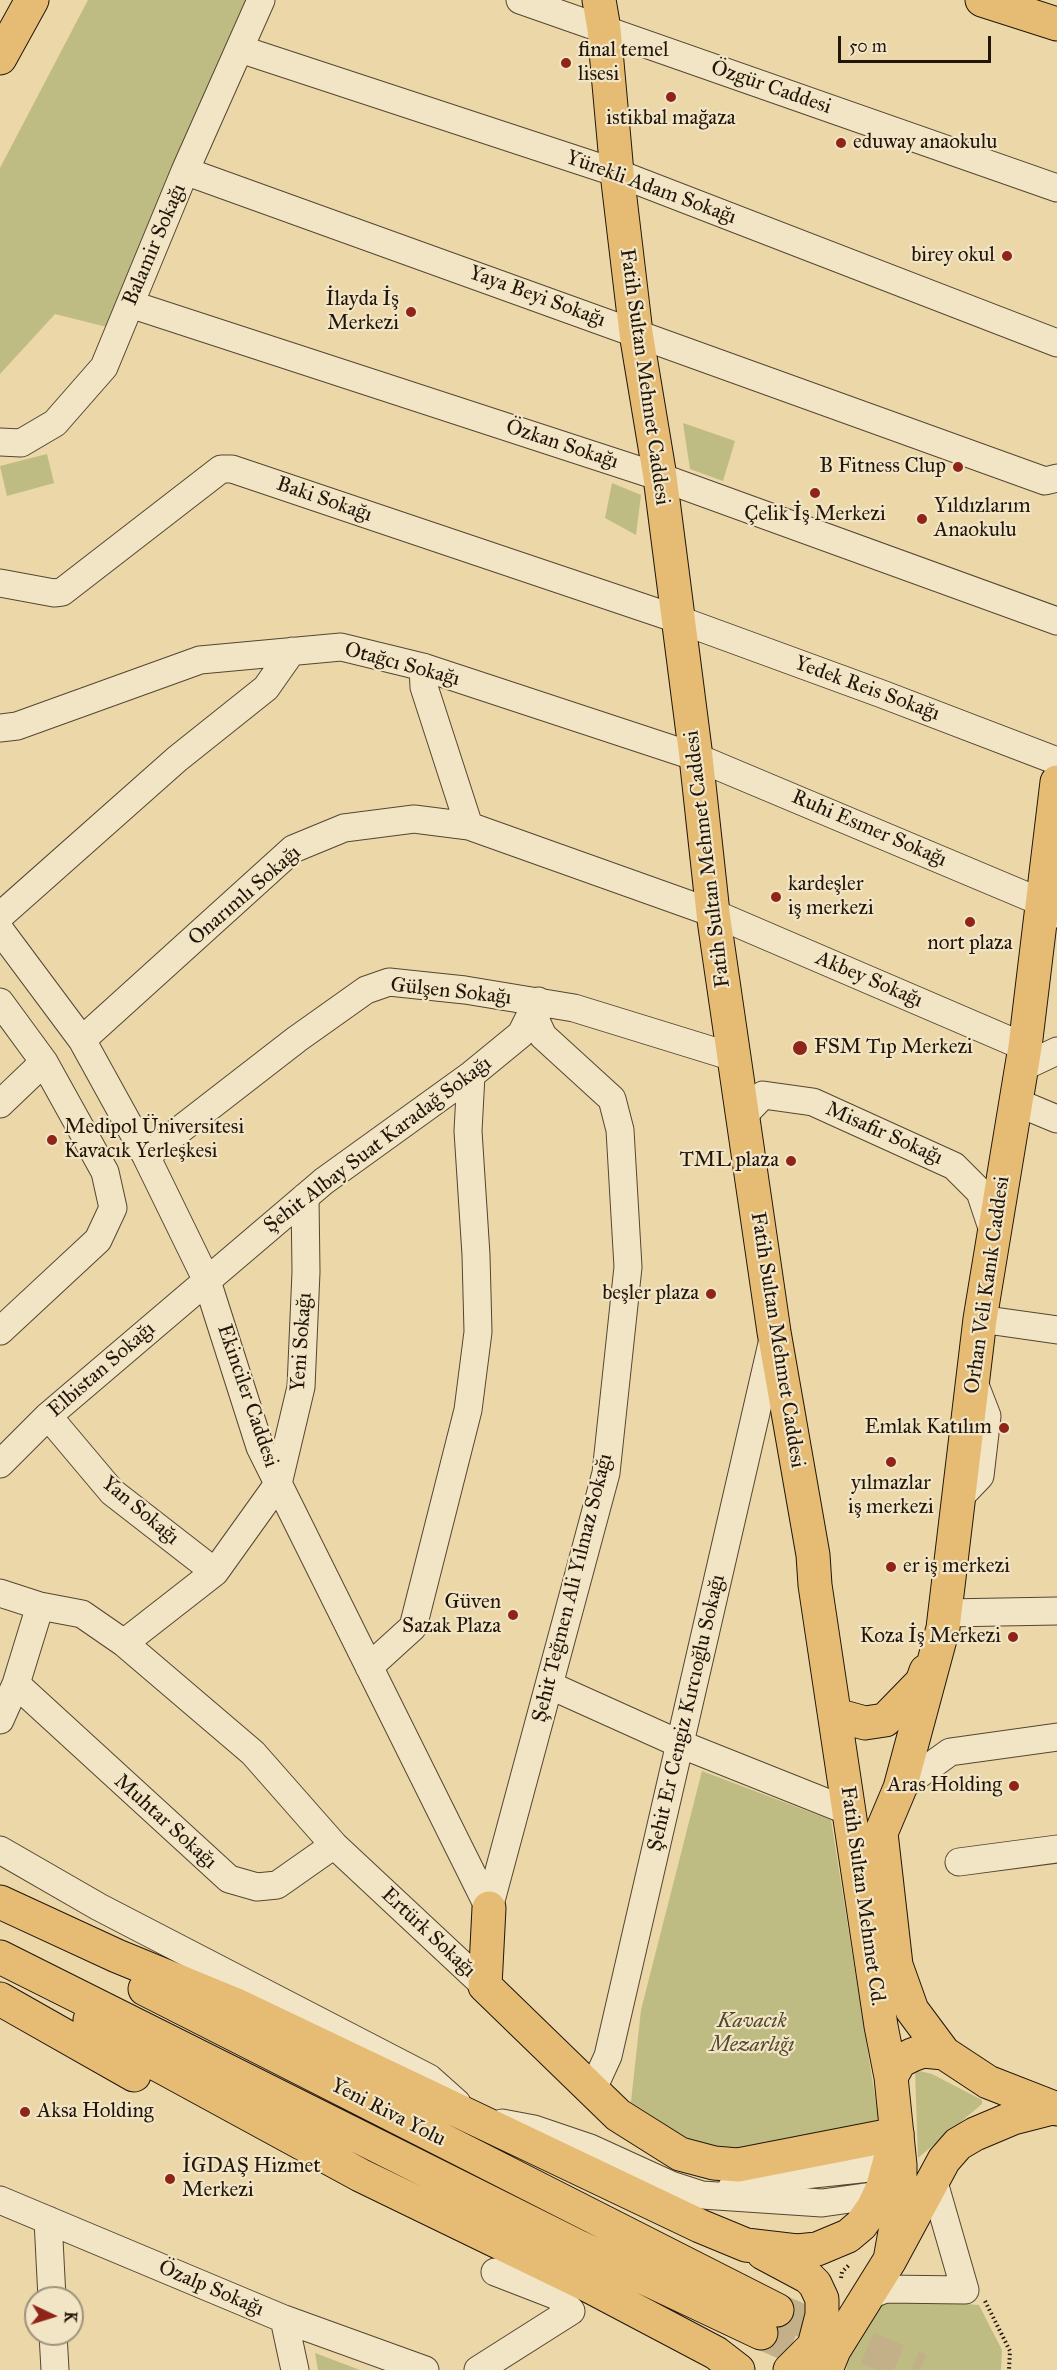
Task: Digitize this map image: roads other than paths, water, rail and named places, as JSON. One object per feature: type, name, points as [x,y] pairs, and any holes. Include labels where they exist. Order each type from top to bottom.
[{"type":"main road","points":[[0,65],[7,46],[32,0]]},
{"type":"main road","points":[[1003,3],[1057,24]]},
{"type":"main road","name":"Fatih Sultan Mehmet Caddesi","points":[[601,15],[636,333],[660,477],[696,757],[713,914],[774,1332],[813,1555],[815,1586],[836,1715]]},
{"type":"main road","name":"Orhan Veli Kanık Caddesi","points":[[1054,2108],[988,2082],[944,2053],[912,2010],[896,1965],[881,1833],[900,1788],[945,1620],[980,1319],[1049,908],[1057,782]]},
{"type":"main road","points":[[836,1715],[865,1723],[885,1720],[922,1682],[945,1620]]},
{"type":"main road","name":"Fatih Sultan Mehmet Cd.","points":[[836,1715],[848,1811],[891,2077],[897,2134],[900,2204],[890,2260]]},
{"type":"main road","points":[[0,1902],[117,1956],[234,2004],[700,2226],[746,2245],[808,2277],[815,2284],[822,2299],[822,2315],[814,2346],[790,2370]]},
{"type":"main road","name":"Şehit Teğmen Ali Yılmaz Sokağı","points":[[485,1986],[489,1908]]},
{"type":"main road","name":"Yeni Riva Yolu","points":[[0,1915],[769,2322],[579,2247],[13,1964]]},
{"type":"main road","points":[[13,1964],[127,2048],[360,2175],[592,2288],[729,2363]]},
{"type":"main road","name":"Ertürk Sokağı","points":[[485,1986],[618,2115],[680,2154],[714,2163],[738,2165],[897,2134]]},
{"type":"main road","points":[[0,1999],[278,2156],[360,2175]]},
{"type":"main road","points":[[891,2077],[900,2061],[912,2055],[923,2051],[944,2053]]},
{"type":"main road","points":[[826,2370],[834,2350],[890,2260],[944,2160],[958,2145],[975,2134],[1013,2118],[1054,2108]]},
{"type":"main road","points":[[746,2245],[797,2251],[833,2244],[861,2225],[883,2181],[897,2134]]},
{"type":"street","name":"Balamir Sokağı","points":[[0,442],[21,443],[54,423],[104,367],[185,171],[261,0]]},
{"type":"street","name":"Özgür Caddesi","points":[[520,0],[601,15],[1057,188]]},
{"type":"street","name":"Yürekli Adam Sokağı","points":[[240,49],[617,173],[1057,343]]},
{"type":"street","name":"Yaya Beyi Sokağı","points":[[185,171],[1045,481],[1057,478]]},
{"type":"street","name":"Özkan Sokağı","points":[[130,304],[660,477],[1057,621]]},
{"type":"street","name":"Baki Sokağı","points":[[0,583],[54,593],[62,592],[226,468],[677,619]]},
{"type":"street","name":"Yedek Reis Sokağı","points":[[677,619],[1057,761]]},
{"type":"street","name":"Otağcı Sokağı","points":[[0,728],[17,726],[200,660],[340,647],[423,667],[696,757]]},
{"type":"street","points":[[0,916],[177,759],[266,688],[292,651]]},
{"type":"street","points":[[423,667],[423,687],[469,826]]},
{"type":"street","name":"Ruhi Esmer Sokağı","points":[[696,757],[1049,908]]},
{"type":"street","name":"Onarımlı Sokağı","points":[[82,1041],[293,849],[344,828],[414,819],[469,826],[713,914]]},
{"type":"street","name":"Akbey Sokağı","points":[[713,914],[1023,1058]]},
{"type":"street","name":"Ekinciler Caddesi","points":[[0,930],[82,1041],[146,1156],[207,1281],[260,1447],[489,1908]]},
{"type":"street","name":"Gülşen Sokağı","points":[[146,1156],[297,1039],[366,990],[388,981],[574,1008],[733,1057]]},
{"type":"street","name":"Şehit Albay Suat Karadağ Sokağı","points":[[207,1281],[305,1197],[471,1075],[520,1034],[538,1001]]},
{"type":"street","name":"Şehit Teğmen Ali Yılmaz Sokağı","points":[[489,1908],[606,1473],[628,1267],[620,1130],[612,1099],[543,1036],[536,1021],[538,1001]]},
{"type":"street","points":[[0,1002],[44,1062],[105,1172],[113,1208],[98,1240],[0,1330]]},
{"type":"street","points":[[1023,1058],[1057,1051]]},
{"type":"street","points":[[0,1104],[44,1062]]},
{"type":"street","points":[[369,1667],[413,1627],[468,1410],[478,1332],[468,1131],[471,1075]]},
{"type":"street","name":"Misafir Sokağı","points":[[742,1117],[763,1095],[813,1102],[954,1166],[980,1192],[994,1234]]},
{"type":"street","points":[[1016,1102],[1057,1119]]},
{"type":"street","name":"Yeni Sokağı","points":[[278,1484],[302,1387],[306,1272],[305,1197]]},
{"type":"street","name":"Elbistan Sokağı","points":[[0,1464],[48,1416],[207,1281]]},
{"type":"street","points":[[980,1319],[1057,1330]]},
{"type":"street","name":"Şehit Er Cengiz Kırcıoğlu Sokağı","points":[[592,2091],[608,2056],[774,1332]]},
{"type":"street","name":"Yan Sokağı","points":[[48,1416],[112,1492],[215,1572]]},
{"type":"street","points":[[124,1643],[215,1572],[278,1484]]},
{"type":"street","name":"Ertürk Sokağı","points":[[0,1593],[40,1606],[82,1614],[124,1643],[253,1753],[334,1845],[485,1986]]},
{"type":"street","points":[[0,1720],[15,1684],[40,1606]]},
{"type":"street","points":[[945,1620],[1057,1611]]},
{"type":"street","name":"Muhtar Sokağı","points":[[15,1684],[229,1879],[257,1887],[277,1885],[334,1845]]},
{"type":"street","points":[[549,1685],[680,1743],[848,1811]]},
{"type":"street","points":[[917,1725],[950,1752]]},
{"type":"street","points":[[900,1788],[950,1752],[1057,1737]]},
{"type":"street","points":[[960,1862],[1057,1849]]},
{"type":"street","points":[[0,1850],[99,1907],[429,2078],[472,2117],[534,2129],[590,2148],[671,2186],[702,2195],[822,2203],[883,2181]]},
{"type":"street","points":[[868,2296],[885,2289],[965,2290],[933,2179]]},
{"type":"street","points":[[702,2195],[746,2245]]},
{"type":"street","name":"Özalp Sokağı","points":[[0,2200],[284,2319],[425,2370]]},
{"type":"street","points":[[48,2220],[51,2286]]},
{"type":"street","points":[[478,2370],[571,2311],[557,2296],[495,2272]]},
{"type":"street","points":[[284,2319],[296,2370]]},
{"type":"street","points":[[54,2346],[55,2370]]},
{"type":"tunnel","points":[[777,2310],[920,2370]]},
{"type":"tunnel","points":[[761,2333],[847,2370]]},
{"type":"place","name":"final temel lisesi","points":[[566,63]]},
{"type":"place","name":"istikbal mağaza","points":[[671,97]]},
{"type":"place","name":"eduway anaokulu","points":[[841,143]]},
{"type":"place","name":"birey okul","points":[[1007,256]]},
{"type":"place","name":"İlayda İş Merkezi","points":[[411,312]]},
{"type":"place","name":"B Fitness Clup","points":[[958,467]]},
{"type":"place","name":"Çelik İş Merkezi","points":[[815,493]]},
{"type":"place","name":"Yıldızlarım Anaokulu","points":[[922,519]]},
{"type":"place","name":"kardeşler iş merkezi","points":[[776,897]]},
{"type":"place","name":"nort plaza","points":[[970,922]]},
{"type":"place","name":"FSM Tıp Merkezi","points":[[800,1048]]},
{"type":"place","name":"Medipol Üniversitesi Kavacık Yerleşkesi","points":[[52,1140]]},
{"type":"place","name":"TML plaza","points":[[791,1161]]},
{"type":"place","name":"beşler plaza","points":[[711,1294]]},
{"type":"place","name":"Emlak Katılım","points":[[1004,1428]]},
{"type":"place","name":"yılmazlar iş merkezi","points":[[891,1462]]},
{"type":"place","name":"er iş merkezi","points":[[891,1567]]},
{"type":"place","name":"Güven Sazak Plaza","points":[[513,1615]]},
{"type":"place","name":"Koza İş Merkezi","points":[[1013,1637]]},
{"type":"place","name":"Aras Holding","points":[[1014,1786]]},
{"type":"place","name":"Aksa Holding","points":[[25,2112]]},
{"type":"place","name":"İGDAŞ Hizmet Merkezi","points":[[170,2179]]},
{"type":"park label","name":"Kavacık Mezarlığı","points":[[752,2034]]}]
